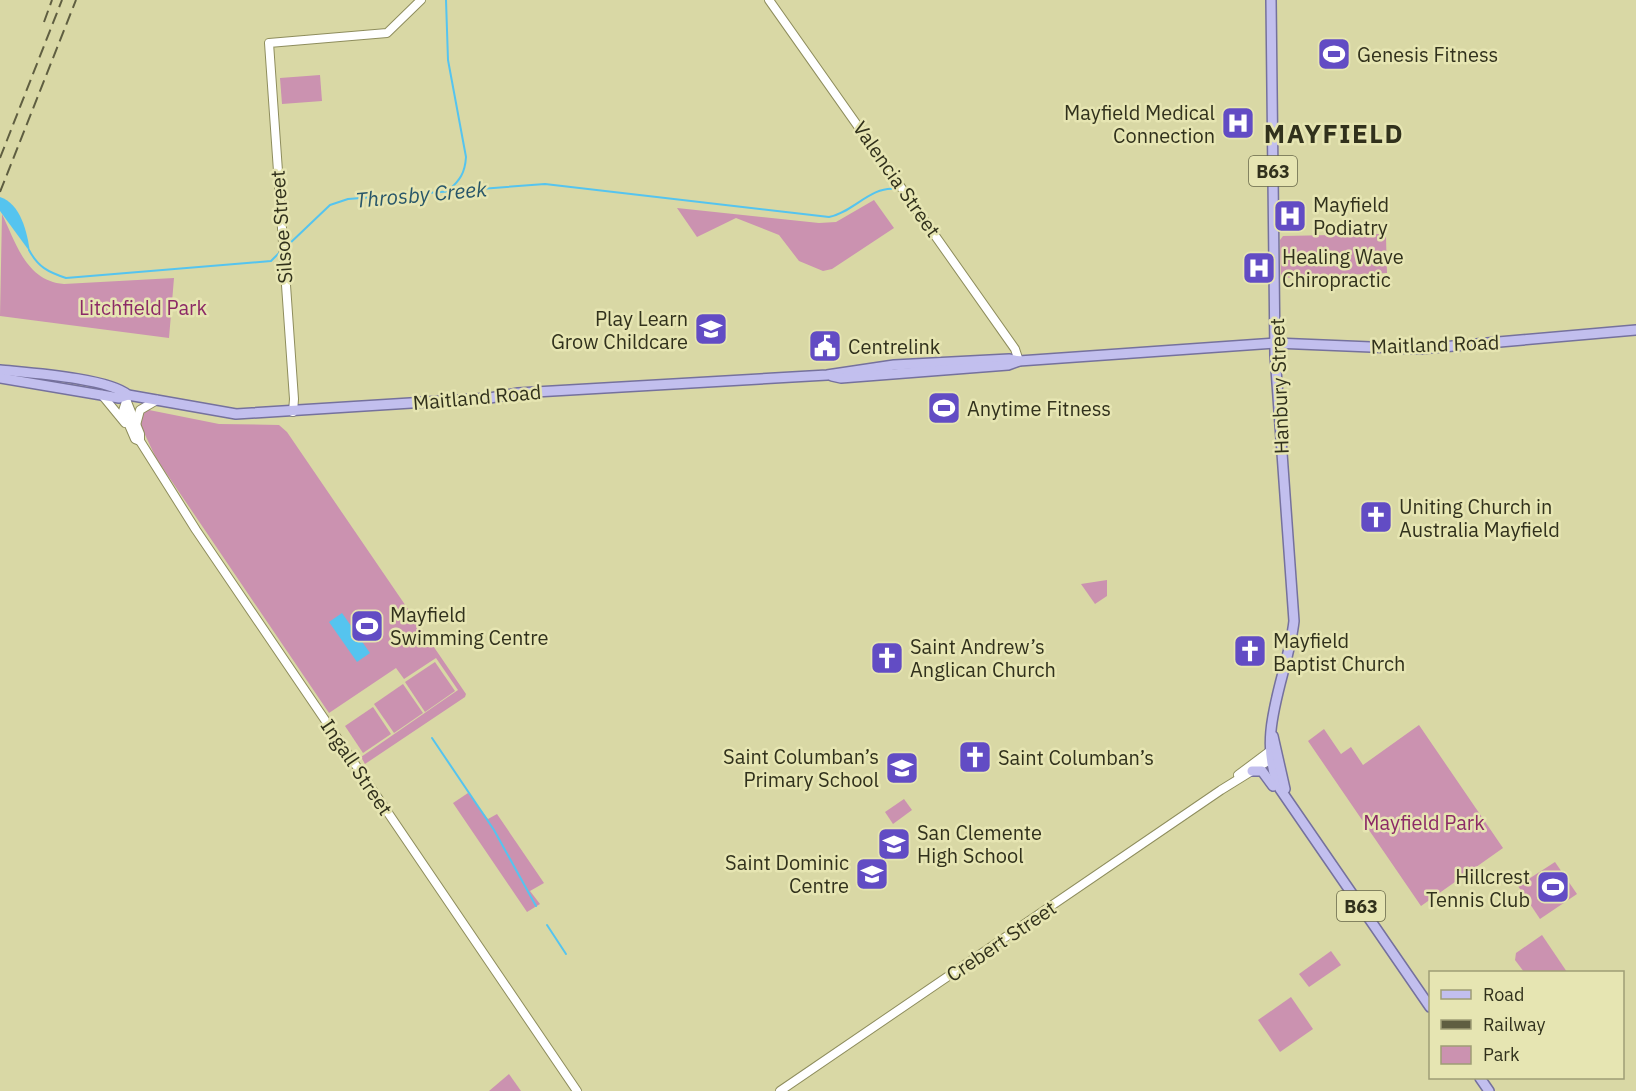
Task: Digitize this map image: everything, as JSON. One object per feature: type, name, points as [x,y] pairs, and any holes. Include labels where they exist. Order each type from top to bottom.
[{"type":"main road","name":"Hanbury Street","points":[[1271,0],[1275,343],[1294,621],[1290,650],[1275,704],[1272,734],[1274,753]]},
{"type":"main road","name":"Maitland Road","points":[[0,378],[119,398],[156,400],[236,414],[490,398],[518,393],[827,375],[841,378],[910,374],[1019,361],[1275,343],[1419,349],[1636,330]]},
{"type":"main road","name":"Maitland Road","points":[[0,370],[89,382],[121,389],[128,399]]},
{"type":"main road","name":"B63","points":[[1274,753],[1273,775],[1291,806],[1429,1004]]},
{"type":"main road","name":"B63","points":[[1252,771],[1262,771],[1291,806]]},
{"type":"street","name":"Silsoe Street","points":[[293,412],[269,43],[387,33],[421,0]]},
{"type":"street","name":"Valencia Street","points":[[769,0],[1016,349],[1019,361]]},
{"type":"street","name":"Ingall Street","points":[[102,395],[126,424],[135,439],[140,441]]},
{"type":"street","points":[[126,424],[123,409],[128,399]]},
{"type":"street","name":"Ingall Street","points":[[128,399],[140,441],[192,525],[577,1091]]},
{"type":"street","points":[[136,426],[140,410],[156,400]]},
{"type":"street","name":"Crebert Street","points":[[1221,790],[1252,771],[1274,753]]},
{"type":"street","name":"Crebert Street","points":[[780,1091],[1274,753]]},
{"type":"green space","points":[[320,75],[322,101],[282,104],[280,78]]},
{"type":"green space","points":[[874,200],[894,228],[832,269],[823,271],[799,261],[779,235],[736,218],[697,237],[677,208],[819,223],[836,222]]},
{"type":"green space","name":"Litchfield Park","points":[[2,214],[24,259],[40,276],[51,281],[64,284],[174,278],[169,338],[0,316]]},
{"type":"green space","points":[[1383,234],[1386,237],[1387,273],[1281,278],[1280,240],[1283,236]]},
{"type":"green space","points":[[149,410],[219,424],[279,425],[287,432],[466,694],[465,697],[365,764],[361,757],[458,690],[436,658],[404,679],[396,668],[329,713],[156,458],[139,422],[142,412]]},
{"type":"green space","points":[[1107,580],[1107,596],[1095,604],[1081,584]]},
{"type":"green space","points":[[435,662],[455,691],[425,712],[405,682]]},
{"type":"green space","points":[[403,684],[423,713],[394,733],[374,704]]},
{"type":"green space","points":[[373,707],[391,734],[363,753],[345,726]]},
{"type":"green space","name":"Mayfield Park","points":[[1419,725],[1503,848],[1421,906],[1308,741],[1324,729],[1341,754],[1351,747],[1363,765]]},
{"type":"green space","points":[[468,793],[488,819],[497,814],[544,883],[530,891],[540,904],[527,912],[453,803]]},
{"type":"green space","points":[[904,799],[912,810],[893,824],[885,812]]},
{"type":"green space","name":"Hillcrest Tennis Club","points":[[1555,862],[1577,894],[1540,919],[1518,886]]},
{"type":"green space","points":[[1542,935],[1566,971],[1523,971],[1515,960],[1516,953]]},
{"type":"green space","points":[[1331,951],[1341,965],[1309,987],[1299,974]]},
{"type":"green space","points":[[1291,997],[1313,1029],[1280,1052],[1258,1020]]},
{"type":"green space","points":[[509,1074],[521,1091],[489,1091]]},
{"type":"water","points":[[0,197],[18,212],[25,228],[30,252],[0,211]]},
{"type":"water","points":[[342,613],[370,653],[357,662],[329,622]]},
{"type":"waterway","points":[[446,0],[448,60],[466,157],[461,176],[449,190]]},
{"type":"waterway","name":"Throsby Creek","points":[[287,246],[330,205],[348,199],[545,184],[829,217],[846,211],[870,195],[886,189],[895,189]]},
{"type":"waterway","name":"Throsby Creek","points":[[29,250],[44,268],[66,278],[271,261],[280,252]]},
{"type":"waterway","points":[[432,738],[494,830],[536,906]]},
{"type":"waterway","points":[[547,925],[566,954]]},
{"type":"railway","points":[[44,22],[52,0]]},
{"type":"railway","points":[[0,158],[62,0]]},
{"type":"railway","points":[[0,192],[76,0]]},
{"type":"place","name":"Genesis Fitness","points":[[1334,54]]},
{"type":"place","name":"Mayfield Medical Connection","points":[[1238,123]]},
{"type":"place","name":"Mayfield Podiatry","points":[[1290,216]]},
{"type":"place","name":"Healing Wave Chiropractic","points":[[1259,268]]},
{"type":"place","name":"Play Learn Grow Childcare","points":[[711,329]]},
{"type":"place","name":"Centrelink","points":[[825,346]]},
{"type":"place","name":"Anytime Fitness","points":[[944,408]]},
{"type":"place","name":"Uniting Church in Australia Mayfield","points":[[1376,517]]},
{"type":"place","name":"Mayfield Swimming Centre","points":[[367,626]]},
{"type":"place","name":"Mayfield Baptist Church","points":[[1250,651]]},
{"type":"place","name":"Saint Andrew’s Anglican Church","points":[[887,658]]},
{"type":"place","name":"Saint Columban’s","points":[[975,757]]},
{"type":"place","name":"Saint Columban’s Primary School","points":[[902,768]]},
{"type":"place","name":"San Clemente High School","points":[[894,844]]},
{"type":"place","name":"Saint Dominic Centre","points":[[872,874]]},
{"type":"place","name":"Hillcrest Tennis Club","points":[[1553,887]]},
{"type":"district","name":"MAYFIELD","points":[[1334,133]]}]
